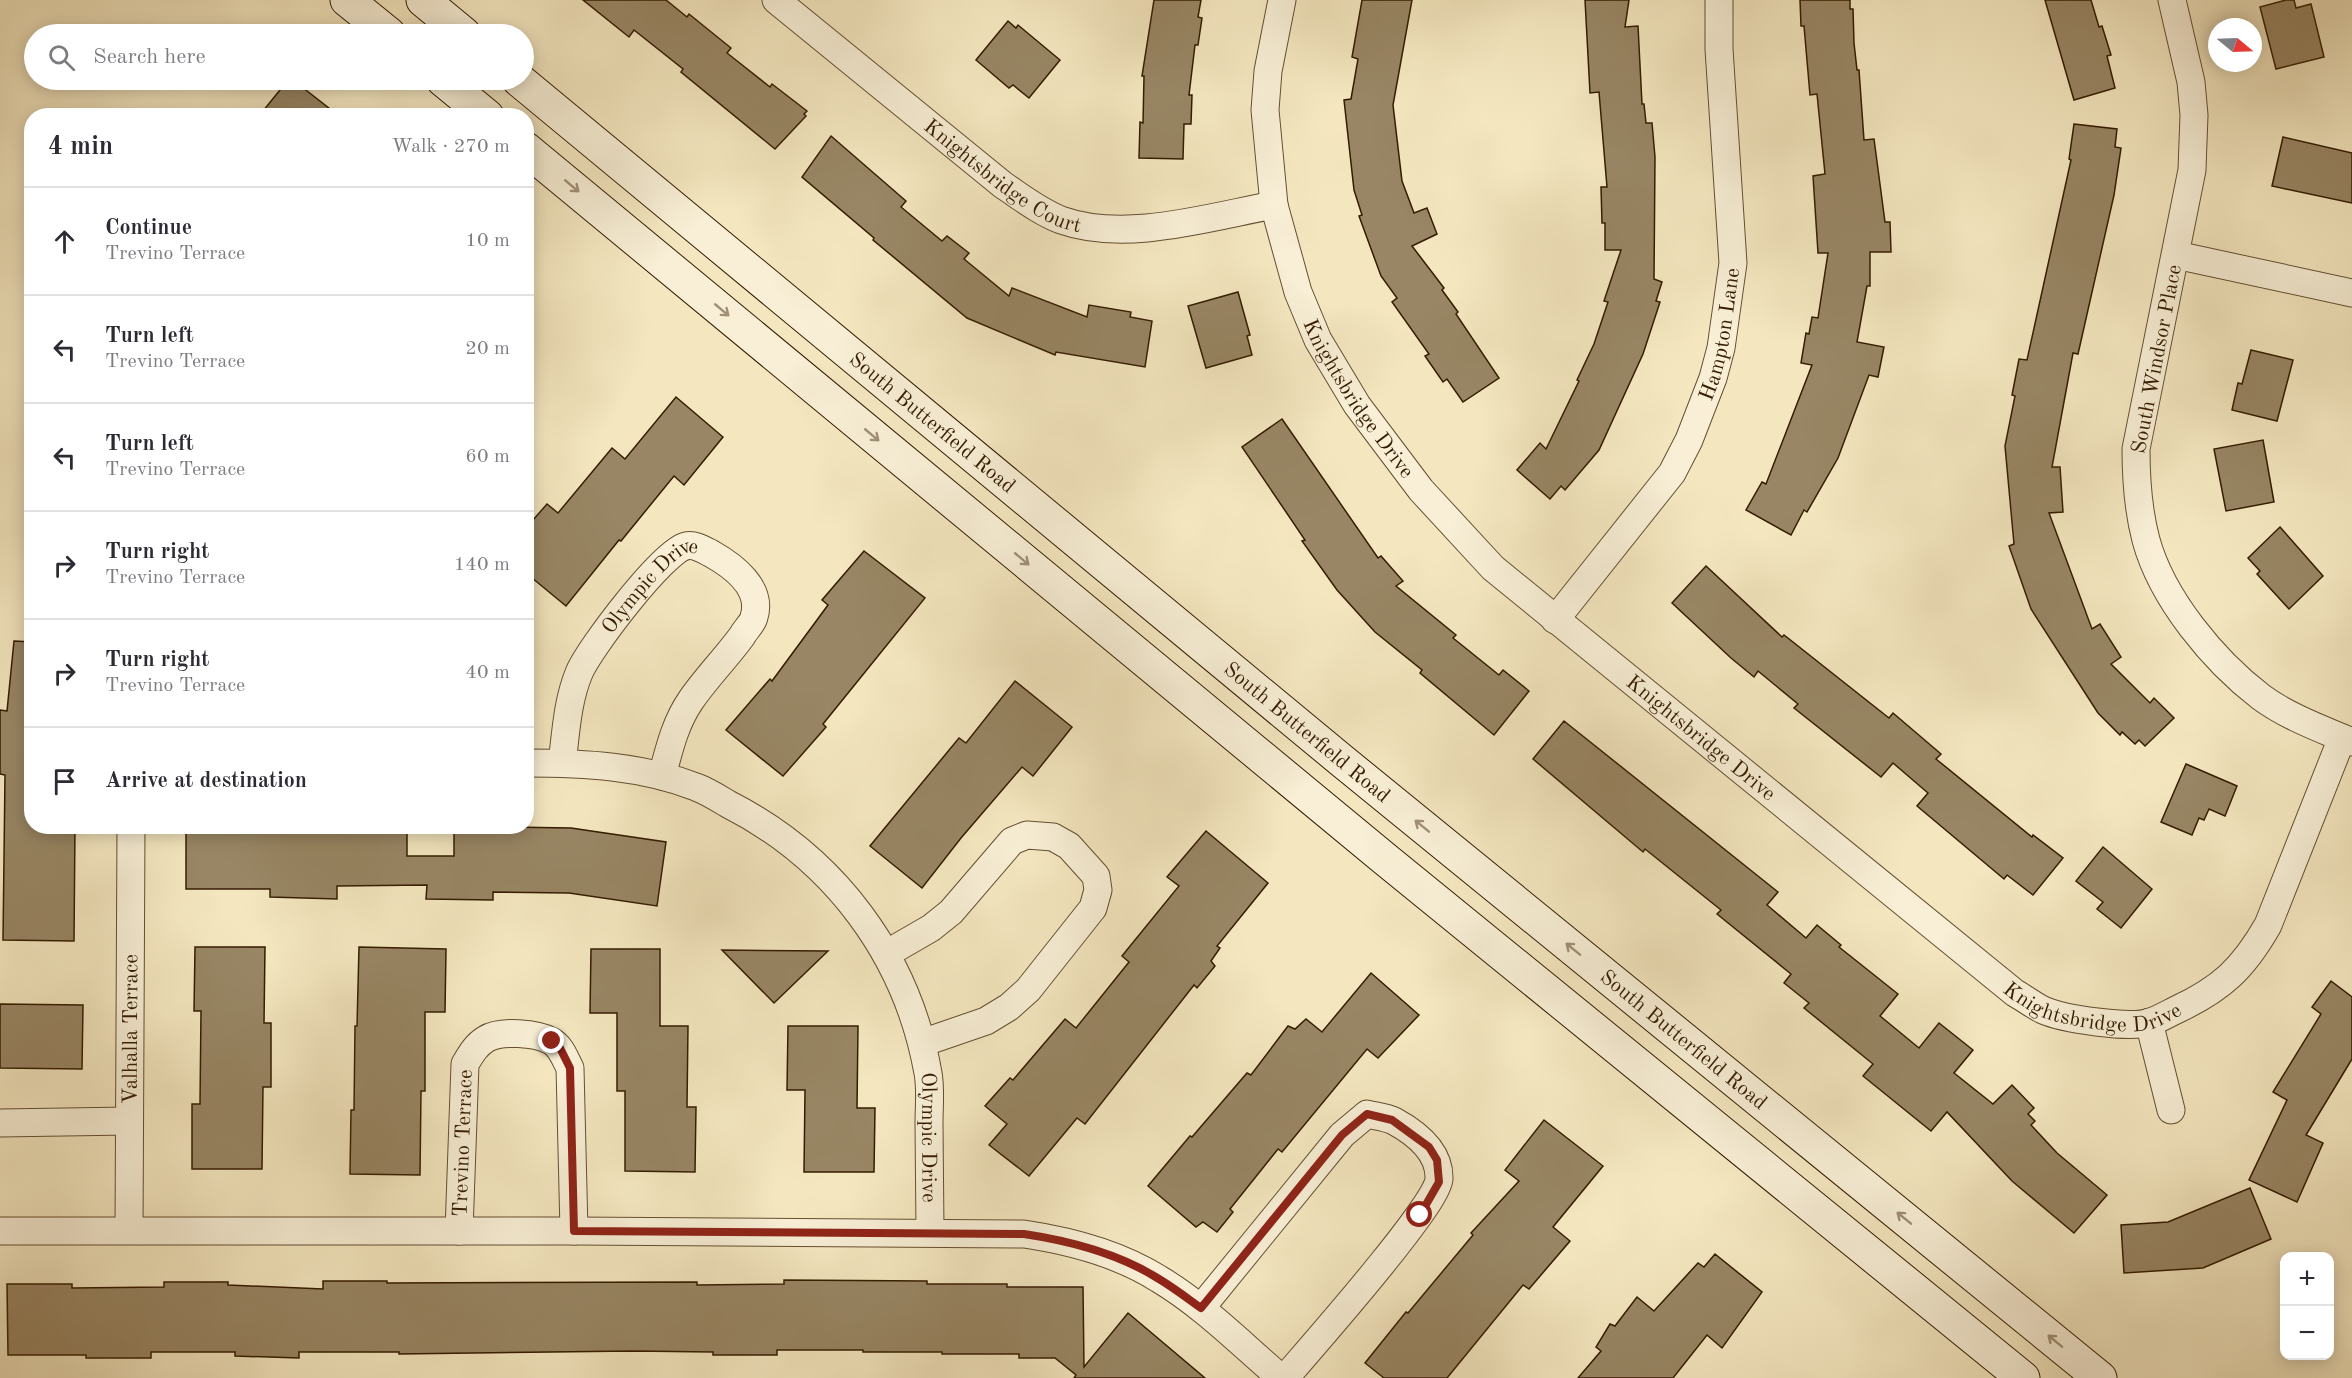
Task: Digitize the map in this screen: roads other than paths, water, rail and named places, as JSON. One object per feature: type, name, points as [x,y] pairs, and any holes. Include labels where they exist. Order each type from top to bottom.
[{"type":"main road","points":[[347,0],[377,24]]},
{"type":"main road","points":[[423,0],[452,24]]},
{"type":"main road","points":[[455,90],[477,108]]},
{"type":"main road","name":"South Butterfield Road","points":[[531,90],[1341,760],[2100,1378]]},
{"type":"main road","points":[[534,155],[1366,844],[2023,1378]]},
{"type":"street","name":"Knightsbridge Court","points":[[776,0],[1002,185],[1034,206],[1062,220],[1105,229],[1140,229],[1274,205]]},
{"type":"street","name":"Knightsbridge Drive","points":[[1282,0],[1268,71],[1265,110],[1274,205],[1298,292],[1318,340],[1357,405],[1421,490],[1493,568],[2015,993],[2043,1010],[2063,1017],[2122,1024],[2149,1023],[2205,996],[2232,975],[2268,925],[2347,740]]},
{"type":"street","name":"Hampton Lane","points":[[1555,620],[1672,473],[1689,440],[1713,378],[1721,348],[1732,263],[1719,49],[1719,0]]},
{"type":"street","name":"South Windsor Place","points":[[2172,0],[2191,82],[2192,170],[2136,449],[2136,491],[2146,541],[2155,566],[2178,607],[2216,657],[2262,698],[2289,714],[2347,740]]},
{"type":"street","points":[[2176,255],[2352,293]]},
{"type":"street","name":"Olympic Drive","points":[[562,763],[569,706],[579,672],[600,637],[669,556],[686,546],[700,547],[730,565],[747,582],[755,597],[754,617],[676,726],[662,776]]},
{"type":"street","name":"Olympic Drive","points":[[534,763],[615,766],[662,776],[697,787],[762,821],[790,841],[827,875],[858,909],[899,977],[922,1043],[928,1077],[930,1232]]},
{"type":"street","name":"Valhalla Terrace","points":[[129,1230],[131,834]]},
{"type":"street","name":"Olympic Drive","points":[[886,954],[931,928],[951,912],[1012,841],[1027,835],[1053,837],[1069,846],[1096,876],[1098,890],[1093,908],[1028,990],[1009,1007],[986,1021],[922,1043]]},
{"type":"street","points":[[2149,1023],[2171,1110]]},
{"type":"street","name":"Trevino Terrace","points":[[459,1230],[465,1064],[472,1050],[488,1038],[498,1035],[532,1034],[552,1041],[560,1048],[570,1068],[574,1231]]},
{"type":"street","name":"Trevino Terrace","points":[[0,1231],[459,1230],[1024,1234],[1067,1240],[1123,1260],[1159,1278],[1201,1308],[1283,1378],[1420,1215],[1439,1182],[1437,1160],[1429,1147],[1392,1120],[1367,1114],[1342,1135],[1201,1308]]},
{"type":"street","points":[[0,1123],[129,1121]]}]
